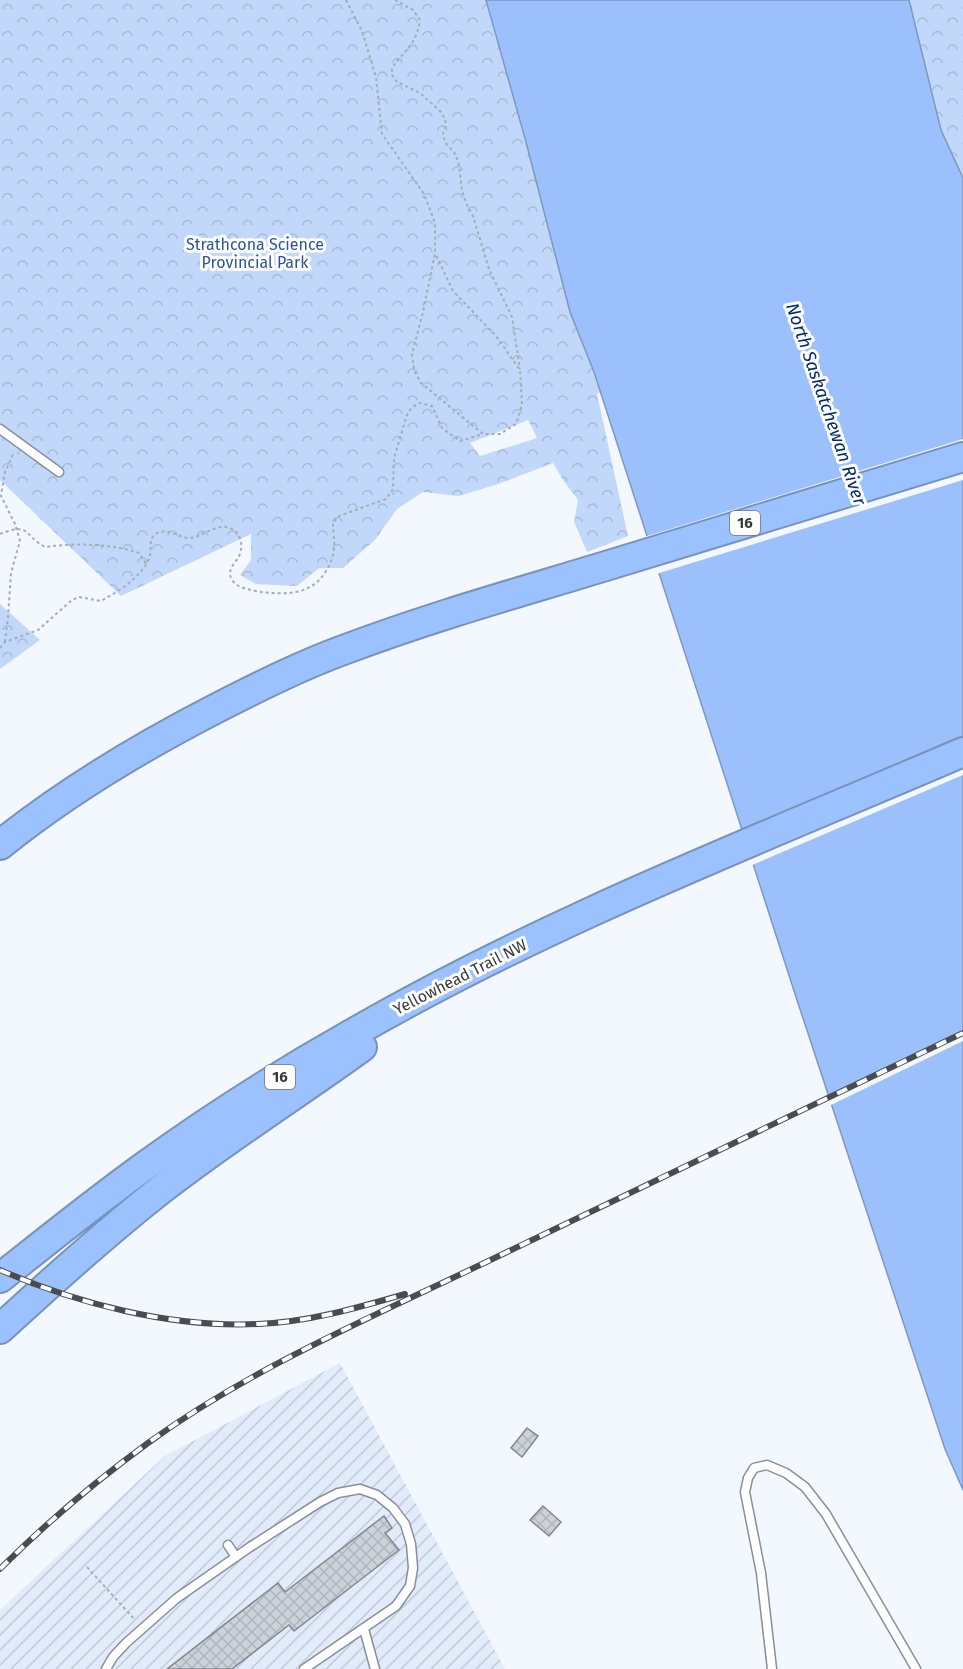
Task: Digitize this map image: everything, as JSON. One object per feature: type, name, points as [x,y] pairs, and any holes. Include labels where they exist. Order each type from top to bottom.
[{"type":"highway","name":"16","points":[[0,845],[33,818],[149,744],[311,662],[439,617],[963,457]]},
{"type":"highway","name":"Yellowhead Trail NW","points":[[0,1278],[118,1186],[210,1121],[350,1034],[461,975],[584,914],[963,752]]},
{"type":"highway","points":[[0,1329],[66,1269],[154,1195],[219,1146],[328,1072],[461,975]]},
{"type":"lane","points":[[0,429],[59,472]]},
{"type":"lane","points":[[772,1669],[761,1573],[745,1492],[748,1478],[754,1468],[767,1465],[786,1473],[805,1487],[826,1514],[916,1669]]},
{"type":"lane","points":[[106,1669],[113,1657],[177,1598],[320,1502],[338,1493],[360,1489],[377,1495],[393,1508],[405,1524],[411,1544],[413,1568],[410,1586],[396,1606],[304,1669]]},
{"type":"lane","points":[[228,1545],[236,1557]]},
{"type":"lane","points":[[364,1629],[375,1669]]},
{"type":"path","points":[[346,0],[362,31],[376,77],[382,134],[424,194],[435,223],[435,252],[412,354],[414,370],[421,383],[483,434]]},
{"type":"path","points":[[0,648],[5,642],[38,630],[72,600],[79,597],[101,601],[114,594],[140,572],[150,555],[150,542],[157,533],[164,531],[190,538],[219,528],[230,528],[241,541],[239,556],[232,563],[230,573],[235,583],[245,589],[277,594],[296,593],[310,588],[321,579],[330,565],[334,551],[333,523],[339,516],[386,499],[393,489],[394,458],[406,418],[414,406],[420,403],[432,406],[442,428],[460,441],[483,434],[500,434],[516,424],[522,405],[520,370],[512,317],[489,269],[473,216],[462,191],[456,155],[445,142],[443,133],[446,126],[445,119],[441,112],[420,93],[397,82],[392,75],[392,68],[413,44],[420,20],[413,10],[395,0]]},
{"type":"path","points":[[435,252],[453,291],[496,336],[520,370]]},
{"type":"path","points":[[5,642],[11,573],[20,541],[1,496],[5,472],[15,448],[15,440]]},
{"type":"path","points":[[0,534],[9,530],[28,531],[34,540],[45,547],[61,544],[119,546],[139,553],[146,564]]},
{"type":"path","points":[[87,1567],[142,1629]]},
{"type":"shaded area","points":[[340,1363],[505,1669],[0,1669],[0,1610],[165,1456]]},
{"type":"green space","name":"Strathcona Science Provincial Park","points":[[0,0],[486,0],[570,312],[600,392],[597,394],[628,536],[587,552],[574,522],[578,500],[553,463],[459,496],[423,492],[397,509],[375,540],[343,568],[319,568],[297,586],[256,584],[240,575],[251,560],[251,534],[121,596],[0,480]],"holes":[[[528,420],[537,438],[480,456],[470,443]]]},
{"type":"green space","points":[[909,0],[963,0],[963,178],[941,130]]},
{"type":"green space","points":[[0,604],[40,640],[0,669]]},
{"type":"water","name":"North Saskatchewan River","points":[[486,0],[909,0],[941,130],[963,178],[963,1490],[945,1449],[594,372],[570,312]]},
{"type":"pier","points":[[963,439],[963,480],[656,574],[644,537]]},
{"type":"pier","points":[[963,739],[963,775],[750,866],[740,834]]},
{"type":"pier","points":[[963,1033],[963,1041],[829,1106],[826,1097]]},
{"type":"building","points":[[527,1428],[538,1436],[522,1457],[511,1448]]},
{"type":"building","points":[[543,1506],[561,1522],[549,1536],[530,1520]]},
{"type":"building","points":[[384,1516],[392,1528],[385,1533],[399,1550],[294,1631],[289,1625],[232,1669],[167,1669],[278,1583],[285,1592]]},
{"type":"railway","points":[[0,1569],[53,1519],[109,1472],[148,1443],[233,1388],[323,1340],[963,1033]]},
{"type":"railway","points":[[0,1270],[61,1293],[126,1311],[159,1318],[225,1324],[277,1323],[314,1317],[405,1294]]}]
